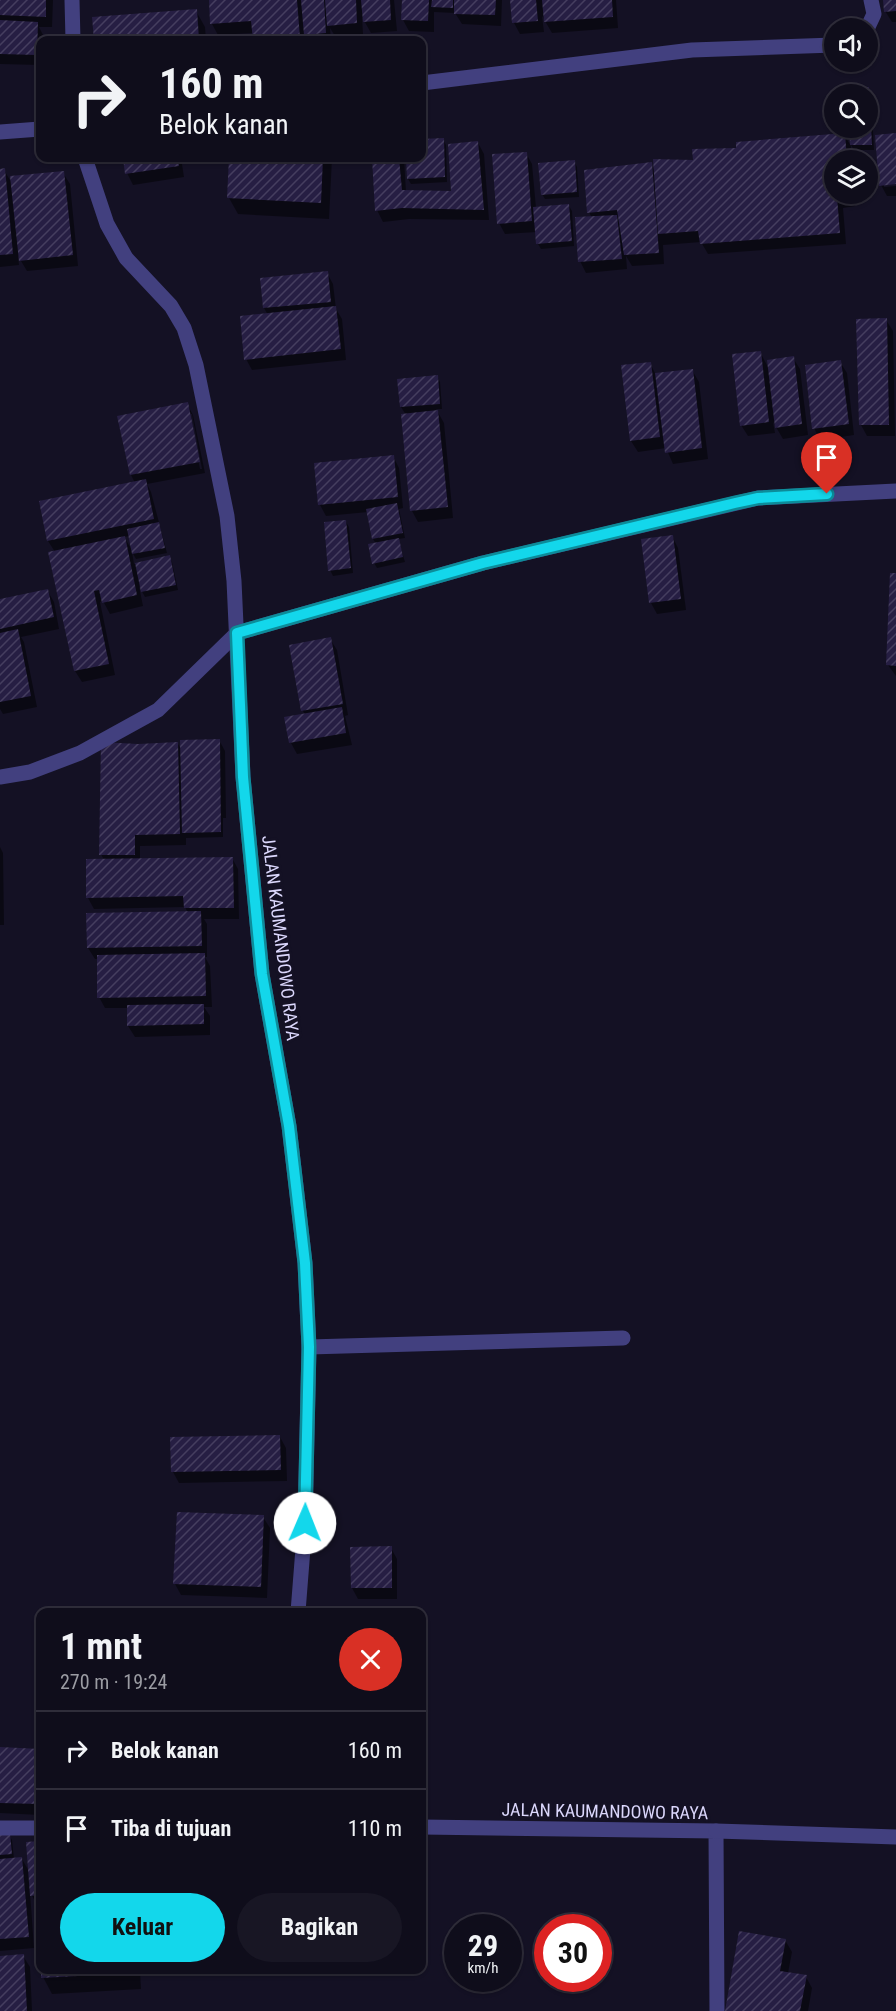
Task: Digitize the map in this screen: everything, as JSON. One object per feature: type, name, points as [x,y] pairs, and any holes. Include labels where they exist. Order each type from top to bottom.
[{"type":"street","points":[[72,0],[72,36]]},
{"type":"street","points":[[871,0],[874,14],[872,18]]},
{"type":"street","points":[[426,83],[692,50],[824,45]]},
{"type":"street","points":[[0,132],[36,129]]},
{"type":"street","name":"JALAN KAUMANDOWO RAYA","points":[[86,162],[107,224],[126,258],[171,306],[184,328],[196,365],[227,516],[234,581],[243,777],[262,974],[289,1126],[305,1263],[309,1347],[305,1523],[298,1608]]},
{"type":"street","points":[[0,777],[30,772],[80,753],[158,710],[237,633],[483,563],[758,498],[896,490]]},
{"type":"street","points":[[309,1347],[623,1338]]},
{"type":"street","name":"JALAN KAUMANDOWO RAYA","points":[[426,1827],[716,1831],[717,2011]]},
{"type":"street","points":[[0,1828],[36,1828]]},
{"type":"street","points":[[716,1831],[896,1837]]},
{"type":"building","points":[[0,0],[46,0],[46,17],[0,15]]},
{"type":"building","points":[[209,0],[297,0],[300,36],[253,36],[251,21],[210,24]]},
{"type":"building","points":[[301,0],[324,0],[326,33],[304,35]]},
{"type":"building","points":[[325,0],[356,0],[357,23],[327,26]]},
{"type":"building","points":[[361,0],[390,0],[391,20],[363,22]]},
{"type":"building","points":[[402,0],[429,0],[428,21],[401,20]]},
{"type":"building","points":[[432,0],[453,0],[453,8],[431,7]]},
{"type":"building","points":[[454,0],[496,0],[495,15],[454,14]]},
{"type":"building","points":[[510,0],[536,0],[538,21],[512,23]]},
{"type":"building","points":[[542,0],[612,0],[613,17],[544,22]]},
{"type":"building","points":[[883,0],[896,0],[896,11],[884,12]]},
{"type":"building","points":[[197,9],[199,36],[94,36],[92,17]]},
{"type":"building","points":[[0,20],[38,22],[36,55],[0,54]]},
{"type":"building","points":[[896,133],[896,184],[879,186],[878,150],[875,138],[878,138],[878,135]]},
{"type":"building","points":[[824,135],[824,138],[845,138],[846,150],[824,150],[824,204],[838,204],[840,233],[700,244],[698,231],[658,234],[653,159],[693,160],[692,149],[736,148],[736,142]]},
{"type":"building","points":[[444,138],[445,177],[407,179],[406,162],[426,162],[426,139]]},
{"type":"building","points":[[850,138],[872,138],[872,145],[850,145]]},
{"type":"building","points":[[478,141],[484,210],[402,208],[375,211],[372,162],[399,162],[402,190],[451,191],[448,144]]},
{"type":"building","points":[[527,152],[532,221],[497,224],[492,154]]},
{"type":"building","points":[[575,160],[577,192],[541,195],[538,163]]},
{"type":"building","points":[[124,162],[178,162],[179,166],[125,174]]},
{"type":"building","points":[[229,162],[323,162],[321,203],[227,198]]},
{"type":"building","points":[[652,162],[659,253],[624,255],[617,210],[587,213],[584,170]]},
{"type":"building","points":[[5,168],[13,254],[0,255],[0,169]]},
{"type":"building","points":[[64,171],[73,255],[19,261],[10,176]]},
{"type":"building","points":[[569,204],[572,241],[536,244],[533,207]]},
{"type":"building","points":[[617,215],[622,259],[578,262],[575,217]]},
{"type":"building","points":[[328,271],[331,302],[263,308],[260,278]]},
{"type":"building","points":[[336,306],[341,349],[244,360],[240,316]]},
{"type":"building","points":[[887,318],[889,425],[859,425],[856,319]]},
{"type":"building","points":[[761,351],[769,422],[740,426],[732,354]]},
{"type":"building","points":[[794,356],[802,424],[775,428],[767,360]]},
{"type":"building","points":[[841,360],[849,424],[812,429],[805,365]]},
{"type":"building","points":[[651,362],[660,437],[630,441],[621,365]]},
{"type":"building","points":[[693,369],[702,448],[665,453],[655,373]]},
{"type":"building","points":[[438,375],[440,404],[400,407],[397,379]]},
{"type":"building","points":[[188,402],[200,462],[130,475],[117,416]]},
{"type":"building","points":[[438,410],[448,507],[410,511],[401,414]]},
{"type":"building","points":[[394,455],[398,497],[318,505],[314,463]]},
{"type":"building","points":[[146,479],[154,519],[47,541],[39,501]]},
{"type":"building","points":[[397,503],[403,533],[372,539],[366,509]]},
{"type":"building","points":[[346,520],[351,568],[328,571],[324,522]]},
{"type":"building","points":[[159,522],[165,548],[132,554],[127,529]]},
{"type":"building","points":[[673,535],[681,599],[649,603],[641,539]]},
{"type":"building","points":[[125,536],[137,595],[102,603],[99,590],[94,591],[109,664],[74,671],[48,552]]},
{"type":"building","points":[[399,538],[403,557],[372,564],[368,544]]},
{"type":"building","points":[[170,555],[176,585],[141,592],[135,563]]},
{"type":"building","points":[[890,573],[896,573],[896,666],[886,665]]},
{"type":"building","points":[[48,589],[54,617],[0,629],[0,599]]},
{"type":"building","points":[[18,629],[31,696],[0,702],[0,633]]},
{"type":"building","points":[[331,637],[343,704],[301,711],[289,645]]},
{"type":"building","points":[[342,707],[346,733],[289,743],[284,717]]},
{"type":"building","points":[[220,739],[221,832],[182,833],[180,740]]},
{"type":"building","points":[[101,742],[138,744],[178,742],[180,834],[135,835],[135,855],[99,855]]},
{"type":"building","points":[[233,857],[234,908],[184,908],[183,896],[86,898],[86,859]]},
{"type":"building","points":[[201,911],[202,946],[87,948],[86,913]]},
{"type":"building","points":[[205,953],[206,996],[97,998],[97,955]]},
{"type":"building","points":[[204,1004],[204,1024],[127,1026],[127,1005]]},
{"type":"building","points":[[280,1435],[281,1470],[171,1472],[170,1437]]},
{"type":"building","points":[[177,1512],[264,1515],[261,1587],[173,1584]]},
{"type":"building","points":[[392,1546],[392,1588],[351,1588],[350,1547]]},
{"type":"building","points":[[0,1747],[36,1749],[36,1804],[0,1803]]},
{"type":"building","points":[[10,1833],[12,1854],[0,1855],[0,1834]]},
{"type":"building","points":[[36,1841],[36,1895],[30,1896],[26,1842]]},
{"type":"building","points":[[22,1857],[29,1937],[0,1939],[0,1859]]},
{"type":"building","points":[[739,1931],[786,1939],[780,1971],[807,1975],[800,2011],[725,2011]]},
{"type":"building","points":[[24,1954],[27,2011],[0,2011],[0,1956]]},
{"type":"building","points":[[41,1974],[115,1974],[41,1978]]},
{"type":"route","points":[[305,1523],[309,1347],[305,1263],[289,1126],[262,974],[243,777],[237,633],[483,563],[735,503],[758,498],[827,494]]}]
